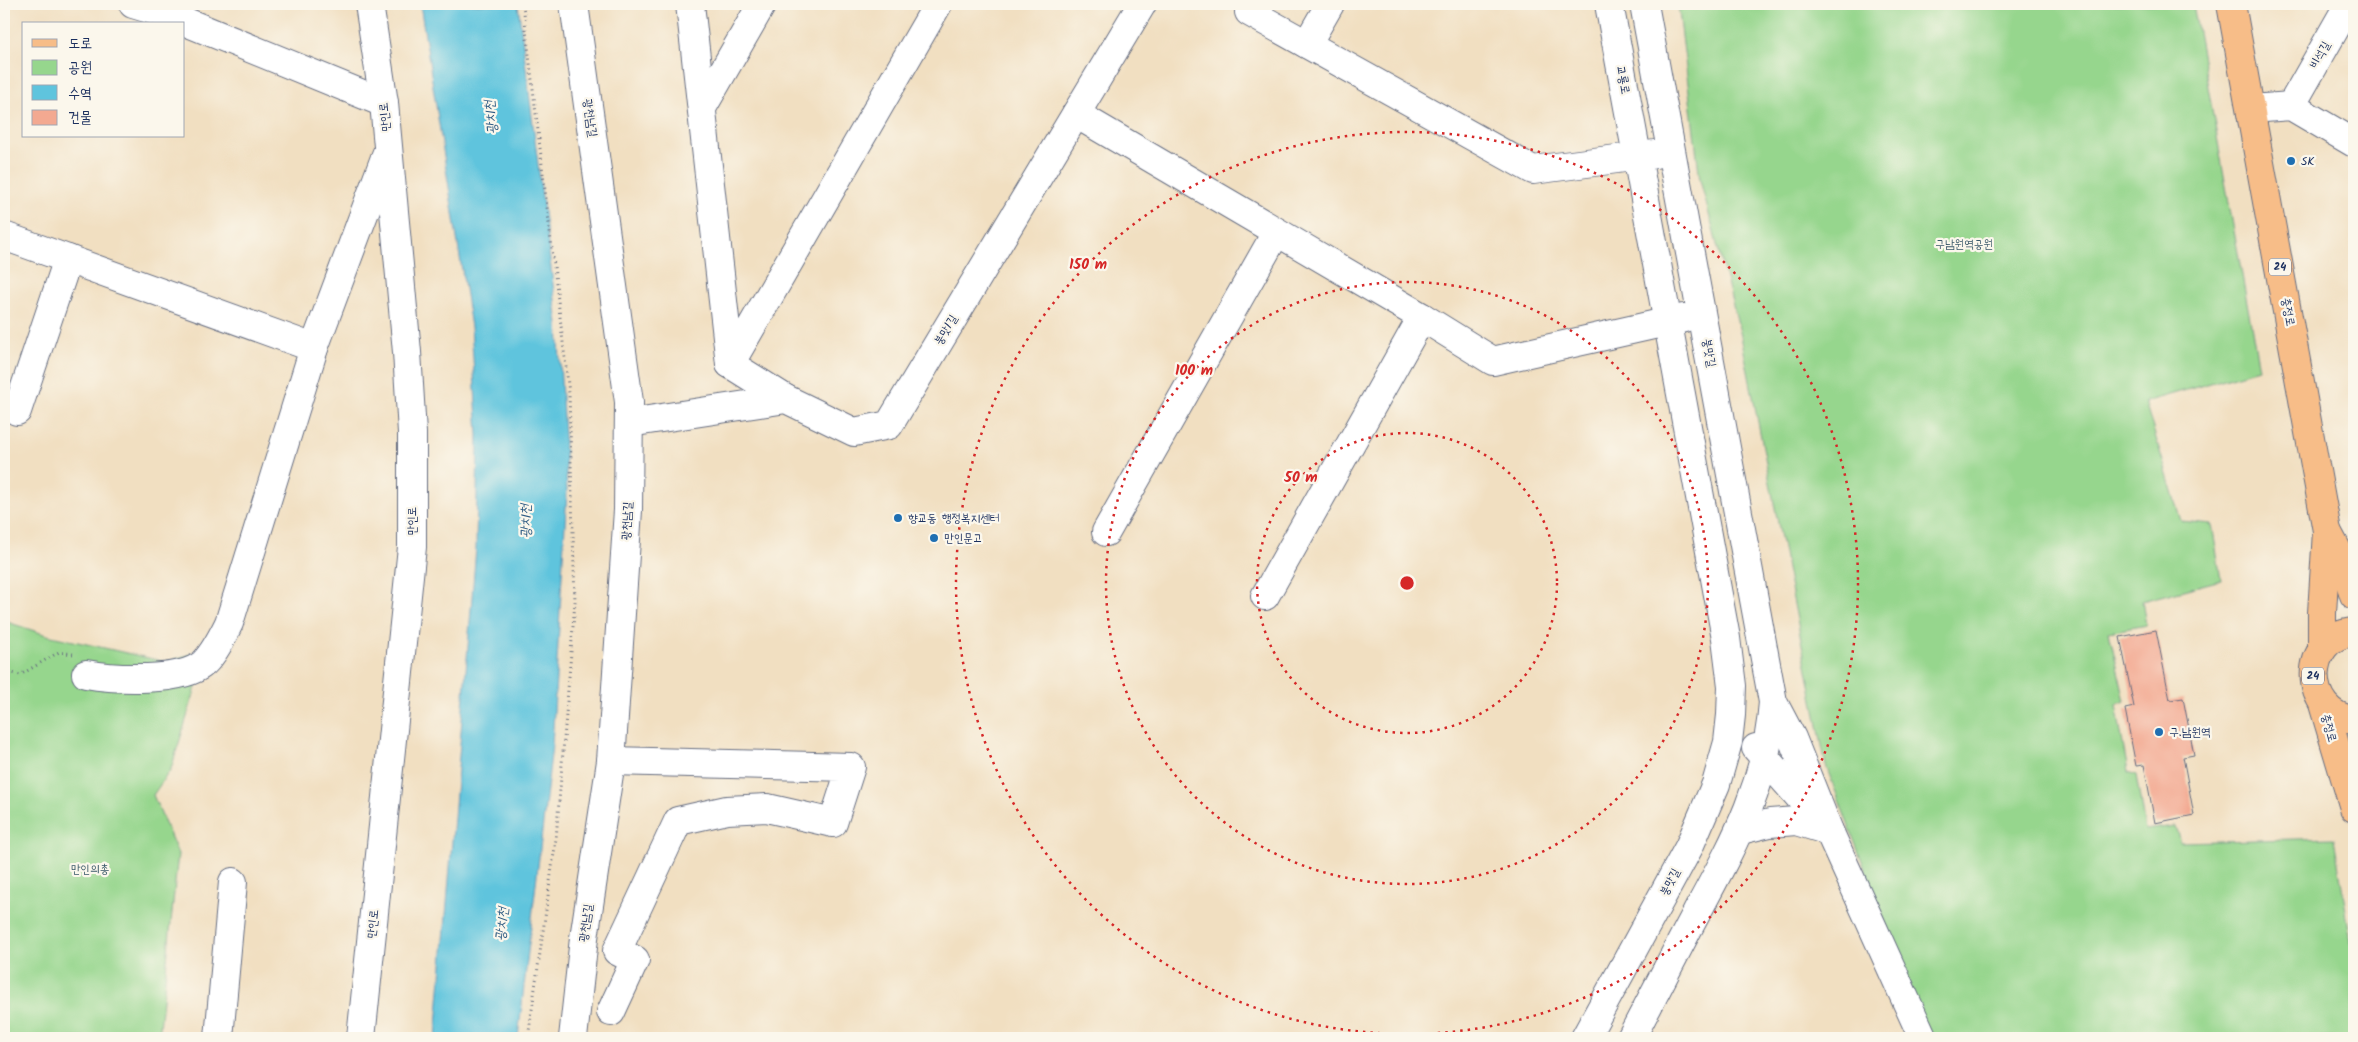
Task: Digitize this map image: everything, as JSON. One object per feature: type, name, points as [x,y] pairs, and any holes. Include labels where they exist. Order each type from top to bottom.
[{"type":"main road","name":"충정로","points":[[2231,4],[2327,531],[2322,613],[2322,649]]},
{"type":"main road","name":"충정로","points":[[2327,531],[2342,561],[2354,595]]},
{"type":"main road","name":"24","points":[[2323,704],[2316,691],[2313,677],[2315,663],[2322,649],[2333,638],[2354,632]]},
{"type":"main road","name":"충정로","points":[[2323,704],[2354,808]]},
{"type":"main road","points":[[2323,704],[2333,714],[2346,720],[2354,720]]},
{"type":"street","points":[[133,4],[169,14],[384,102]]},
{"type":"street","name":"만인로","points":[[361,1038],[412,547],[412,433],[384,102],[369,4]]},
{"type":"street","name":"광천남길","points":[[573,1038],[584,938],[611,761],[628,510],[629,423],[628,392],[574,4]]},
{"type":"street","points":[[690,4],[730,364]]},
{"type":"street","points":[[702,108],[762,4]]},
{"type":"street","points":[[730,364],[938,4]]},
{"type":"street","name":"붕맛1길","points":[[730,364],[786,399],[854,432],[889,425],[1142,4]]},
{"type":"street","points":[[1307,44],[1330,4]]},
{"type":"street","name":"교룡로","points":[[1609,4],[1638,157]]},
{"type":"street","name":"붕맛길","points":[[1631,1038],[1741,830],[1758,786],[1771,727],[1773,702],[1673,151],[1644,4]]},
{"type":"street","name":"비석길","points":[[2291,106],[2349,4]]},
{"type":"street","points":[[1249,12],[1533,170],[1673,151]]},
{"type":"street","points":[[2251,109],[2291,106],[2354,143]]},
{"type":"street","points":[[1076,114],[1422,317],[1493,361],[1667,321],[1702,315]]},
{"type":"street","points":[[86,674],[124,679],[161,676],[189,671],[203,663],[219,643],[229,623],[314,348],[388,149]]},
{"type":"street","name":"붕맛길","points":[[1585,1038],[1689,848],[1716,784],[1728,742],[1731,715],[1732,686],[1726,638],[1638,157]]},
{"type":"street","points":[[1106,532],[1276,233]]},
{"type":"street","points":[[4,236],[314,348]]},
{"type":"street","points":[[16,412],[68,259]]},
{"type":"street","points":[[1265,596],[1422,317]]},
{"type":"street","points":[[629,423],[786,399]]},
{"type":"street","name":"붕맛길","points":[[1773,702],[1792,738],[1829,831],[1924,1038]]},
{"type":"street","name":"붕맛길","points":[[1731,715],[1764,758],[1829,831]]},
{"type":"street","points":[[611,761],[851,767],[833,822],[767,808],[727,810],[678,821],[617,951],[636,960],[611,1012]]},
{"type":"street","points":[[1741,830],[1770,823],[1796,821],[1829,831]]},
{"type":"street","points":[[219,1038],[233,882]]},
{"type":"path","points":[[523,4],[569,393],[575,602],[556,839],[528,1038]]},
{"type":"path","points":[[4,671],[20,675],[59,652],[78,655],[86,674]]},
{"type":"green space","name":"구남원역공원","points":[[1678,4],[2193,4],[2259,369],[2145,402],[2181,521],[2212,524],[2221,580],[2142,601],[2146,625],[2109,632],[2125,701],[2116,705],[2128,772],[2136,775],[2145,830],[2175,826],[2180,842],[2334,838],[2354,960],[2354,1038],[1929,1038],[1826,766],[1741,336],[1700,180]]},
{"type":"green space","name":"만인의총","points":[[4,621],[47,635],[166,662],[195,653],[197,684],[171,769],[153,795],[178,854],[159,1038],[4,1038]]},
{"type":"water","name":"광치천","points":[[420,4],[518,4],[558,324],[567,491],[552,746],[518,1038],[436,1038],[476,548],[478,435],[471,327]]},
{"type":"building","name":"구.남원역","points":[[2156,630],[2170,700],[2183,698],[2194,755],[2183,757],[2194,815],[2155,823],[2144,765],[2136,766],[2125,709],[2134,707],[2120,637]]},
{"type":"place","name":"SK","points":[[2291,161]]},
{"type":"place","name":"향교동 행정복지센터","points":[[898,518]]},
{"type":"place","name":"만인문고","points":[[934,538]]},
{"type":"place","name":"구.남원역","points":[[2159,732]]}]
